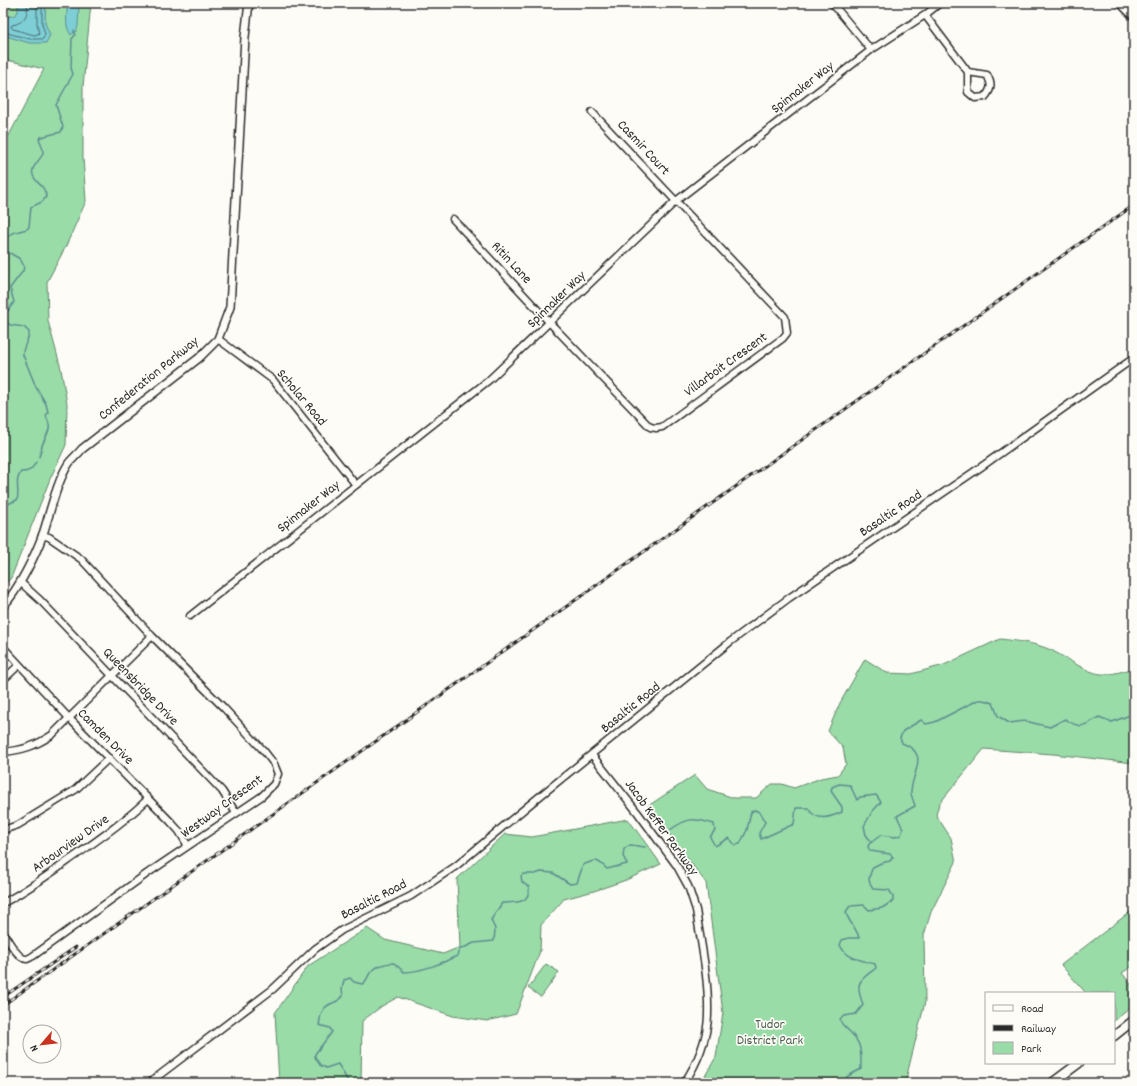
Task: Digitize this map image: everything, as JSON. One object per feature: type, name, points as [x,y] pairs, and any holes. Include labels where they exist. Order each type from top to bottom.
[{"type":"main road","points":[[1121,3],[1134,16]]},
{"type":"main road","points":[[1115,1035],[1134,1020]]},
{"type":"main road","points":[[1052,1083],[1078,1064]]},
{"type":"street","name":"Confederation Parkway","points":[[3,606],[20,582],[42,535],[50,508],[70,462],[82,449],[199,358],[218,339],[230,307],[245,37],[249,3]]},
{"type":"street","points":[[832,3],[871,50]]},
{"type":"street","name":"Spinnaker Way","points":[[190,616],[490,380],[676,201],[871,50],[925,15],[940,3]]},
{"type":"street","points":[[925,15],[968,72],[968,92],[975,98],[985,97],[991,91],[991,82],[987,75],[968,72]]},
{"type":"street","name":"Casmir Court","points":[[592,112],[676,201]]},
{"type":"street","name":"Villarboit Crescent","points":[[550,323],[650,427],[656,428],[662,427],[783,338],[788,333],[786,317],[676,201]]},
{"type":"street","name":"Ritin Lane","points":[[453,219],[550,323]]},
{"type":"street","name":"Scholar Road","points":[[218,339],[273,380],[356,485]]},
{"type":"street","name":"Basaltic Road","points":[[149,1083],[273,989],[315,949],[342,930],[411,896],[456,866],[730,642],[784,602],[981,467],[1134,358]]},
{"type":"street","name":"Westway Crescent","points":[[3,932],[16,952],[23,958],[27,959],[51,944],[84,918],[262,796],[274,784],[278,774],[274,764],[264,751],[223,707],[152,636],[81,559],[49,537],[42,535]]},
{"type":"street","name":"Queensbridge Drive","points":[[20,582],[40,600],[222,791],[236,813]]},
{"type":"street","points":[[3,752],[16,751],[35,745],[52,735],[152,636]]},
{"type":"street","name":"Camden Drive","points":[[3,647],[69,718],[179,831],[188,846]]},
{"type":"street","points":[[3,680],[19,665]]},
{"type":"street","name":"Jacob Keffer Parkway","points":[[592,755],[638,813],[677,866],[693,899],[707,985],[708,1015],[707,1030],[702,1045],[696,1062],[684,1083]]},
{"type":"street","points":[[3,830],[18,825],[75,790],[109,758]]},
{"type":"street","name":"Arbourview Drive","points":[[3,903],[36,884],[103,837],[130,817],[148,799]]},
{"type":"green space","points":[[3,3],[91,3],[83,87],[83,158],[86,201],[66,246],[47,282],[48,321],[61,369],[67,404],[66,445],[50,479],[11,578],[3,586],[3,143],[5,143],[44,69],[3,59]]},
{"type":"green space","name":"Tudor District Park","points":[[1000,639],[1026,643],[1051,650],[1095,673],[1109,674],[1134,668],[1134,763],[1053,754],[984,749],[939,804],[936,815],[951,838],[956,862],[931,912],[924,935],[925,1002],[905,1083],[701,1083],[716,1057],[723,1013],[706,883],[648,806],[695,775],[707,789],[734,798],[756,798],[772,784],[782,784],[794,788],[821,778],[838,775],[846,764],[843,748],[828,731],[840,703],[865,659],[887,673],[911,674],[944,665]]},
{"type":"green space","points":[[628,819],[661,864],[626,880],[564,899],[541,925],[540,951],[516,1014],[487,1021],[453,1016],[398,997],[382,1006],[362,1021],[361,1083],[279,1083],[275,1013],[308,966],[367,928],[385,940],[443,954],[460,947],[457,879],[505,834],[532,837]]},
{"type":"green space","points":[[1130,912],[1134,916],[1134,965],[1122,973],[1134,988],[1134,1005],[1115,1020],[1115,992],[1085,992],[1061,965]]},
{"type":"green space","points":[[546,964],[559,972],[541,997],[528,988]]},
{"type":"water","points":[[16,3],[46,3],[45,23],[50,35],[46,43],[29,43],[3,35],[3,17],[13,16],[18,12],[18,5]]},
{"type":"water","points":[[68,3],[79,3],[78,26],[76,32],[71,35],[67,28]]},
{"type":"waterway","points":[[3,240],[12,233],[27,229],[29,227],[31,207],[42,202],[46,197],[46,193],[43,188],[34,178],[33,169],[41,158],[43,152],[39,139],[41,137],[61,132],[63,127],[56,105],[73,74],[71,68],[72,39],[75,35],[74,30]]},
{"type":"waterway","points":[[3,249],[20,259],[24,266],[23,271],[10,288],[14,302],[6,314],[6,321],[10,325],[24,327],[29,332],[23,355],[36,387],[46,404],[48,412],[46,416],[49,424],[48,432],[42,445],[39,457]]},
{"type":"waterway","points":[[3,506],[17,500],[17,482],[19,475],[21,472],[30,470],[36,462]]},
{"type":"waterway","points":[[842,1083],[848,1076],[861,1069],[861,1058],[859,1044],[853,1035],[842,1024],[840,1019],[844,1016],[856,1014],[863,1005],[859,991],[860,983],[865,976],[876,968],[875,964],[850,956],[840,945],[842,940],[859,938],[846,912],[850,906],[864,905],[869,910],[882,908],[893,901],[893,896],[889,890],[873,889],[869,878],[873,867],[890,861],[893,857],[890,854],[870,851],[868,847],[869,844],[881,835],[895,837],[901,835],[903,829],[897,816],[915,806],[911,793],[918,757],[916,752],[911,747],[902,743],[900,738],[903,731],[921,720],[926,724],[935,722],[978,700],[993,703],[998,716],[1009,723],[1025,721],[1050,727],[1065,719],[1075,725],[1082,726],[1099,717],[1112,722],[1130,715],[1134,716]]},
{"type":"waterway","points":[[670,830],[686,821],[696,820],[714,824],[715,830],[710,837],[715,846],[729,838],[735,845],[740,844],[747,830],[751,812],[755,810],[759,812],[765,822],[759,833],[761,839],[794,824],[796,808],[808,808],[815,815],[823,818],[842,812],[842,807],[831,791],[832,787],[839,784],[850,785],[857,800],[860,797],[876,795],[881,802],[872,812],[864,826],[866,835],[871,841]]},
{"type":"waterway","points":[[349,1083],[338,1064],[326,1068],[320,1065],[315,1057],[315,1054],[332,1032],[330,1028],[319,1025],[321,1014],[326,1006],[341,999],[343,996],[342,989],[344,980],[350,978],[354,982],[362,984],[365,982],[370,973],[381,965],[394,963],[404,972],[424,969],[457,956],[459,950],[474,943],[494,941],[495,929],[491,920],[502,903],[524,900],[529,893],[529,887],[522,882],[521,876],[523,874],[535,874],[541,872],[553,873],[570,884],[577,883],[583,865],[596,861],[601,863],[607,869],[627,864],[623,856],[624,849],[630,845],[645,847]]},
{"type":"railway","points":[[3,1005],[1134,205]]},
{"type":"railway","points":[[3,997],[76,947]]}]
